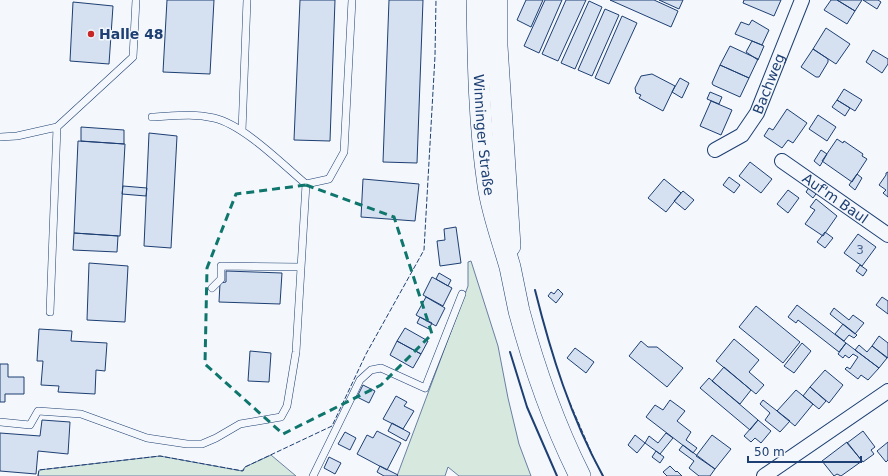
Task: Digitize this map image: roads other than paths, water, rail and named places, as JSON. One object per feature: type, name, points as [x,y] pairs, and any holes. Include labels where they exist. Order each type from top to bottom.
[{"type":"main road","name":"Winninger Straße","points":[[477,0],[477,50],[487,178],[494,218],[510,266],[522,319],[543,388],[565,445],[580,476]]},
{"type":"main road","name":"Winninger Straße","points":[[496,0],[497,46],[510,225],[510,266]]},
{"type":"street","name":"Bachweg","points":[[715,150],[742,135],[757,113],[802,0]]},
{"type":"street","name":"Auf'm Baul","points":[[782,161],[888,235]]},
{"type":"street","points":[[764,476],[888,391]]},
{"type":"lane","points":[[0,136],[17,136],[57,127],[133,57],[136,0]]},
{"type":"lane","points":[[242,131],[247,0]]},
{"type":"lane","points":[[306,184],[329,179],[344,152],[352,0]]},
{"type":"lane","points":[[152,117],[186,115],[215,118],[242,131],[306,184]]},
{"type":"lane","points":[[50,312],[57,127]]},
{"type":"lane","points":[[0,422],[30,425],[38,411],[81,414],[147,438],[187,444],[202,444],[216,438],[240,424],[281,417],[286,406],[296,352],[306,184]]},
{"type":"lane","points":[[212,288],[220,279],[221,266],[301,267]]},
{"type":"lane","points":[[313,476],[360,380],[371,370],[381,368],[425,388],[462,294]]},
{"type":"place","name":"Halle 48","points":[[91,34]]}]
